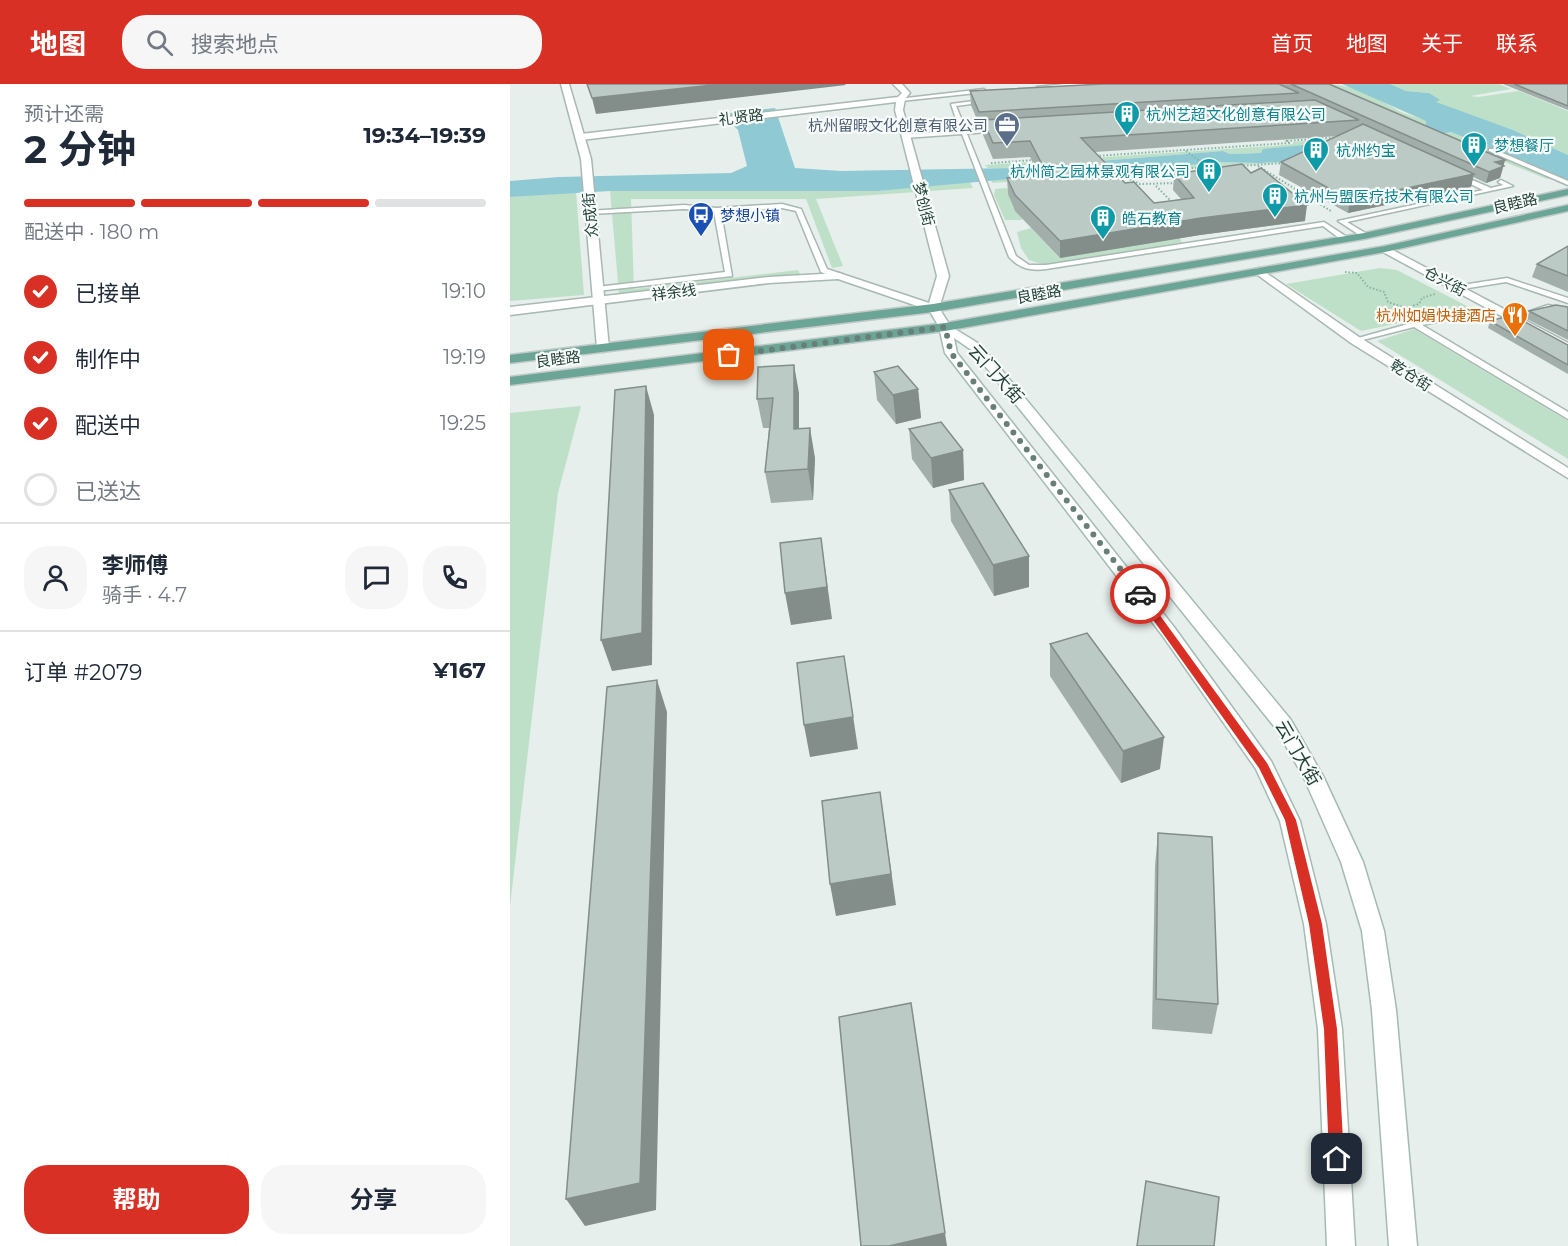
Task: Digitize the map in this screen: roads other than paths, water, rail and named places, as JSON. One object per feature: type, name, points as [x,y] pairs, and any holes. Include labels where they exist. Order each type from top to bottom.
[{"type":"main road","name":"良睦路","points":[[510,359],[933,308],[1364,236],[1568,192]]},
{"type":"main road","name":"良睦路","points":[[510,381],[945,327],[1385,249],[1568,208]]},
{"type":"street","name":"众成街","points":[[565,84],[581,137],[587,175],[603,348]]},
{"type":"street","name":"梦创街","points":[[897,84],[906,93],[901,99],[899,110],[943,276],[933,308]]},
{"type":"street","name":"礼贤路","points":[[581,137],[901,99]]},
{"type":"street","name":"仓兴街","points":[[1385,249],[1568,348]]},
{"type":"street","name":"乾仓街","points":[[1259,271],[1355,340],[1568,474]]},
{"type":"street","points":[[838,276],[933,308],[945,327]]},
{"type":"street","name":"祥余线","points":[[510,311],[597,295],[838,276]]},
{"type":"street","name":"云门大街","points":[[945,327],[951,353],[1168,631],[1263,766],[1290,820],[1316,924],[1330,1029],[1341,1246]]},
{"type":"street","name":"云门大街","points":[[945,327],[977,348],[1225,650],[1284,725],[1314,778],[1352,862],[1373,931],[1384,1010],[1403,1246]]},
{"type":"lane","points":[[962,84],[965,92]]},
{"type":"lane","points":[[1035,88],[1093,84]]},
{"type":"lane","points":[[901,99],[988,91]]},
{"type":"lane","points":[[992,100],[953,103],[1012,257],[1020,266],[1033,269],[1324,224],[1510,186],[1501,182]]},
{"type":"lane","points":[[905,136],[1007,130]]},
{"type":"lane","points":[[1491,150],[1568,183]]},
{"type":"lane","points":[[1450,173],[1490,190]]},
{"type":"lane","points":[[590,212],[684,207],[717,210],[782,206],[799,210],[824,270],[838,276]]},
{"type":"lane","points":[[597,295],[729,274],[717,210]]},
{"type":"lane","points":[[1341,221],[1364,236]]},
{"type":"lane","points":[[1324,224],[1346,239]]},
{"type":"lane","points":[[1456,288],[1507,280],[1568,301]]},
{"type":"lane","points":[[1513,318],[1548,307],[1568,311]]},
{"type":"lane","points":[[1355,340],[1415,324],[1494,308]]},
{"type":"lane","points":[[1415,324],[1568,416]]},
{"type":"water","points":[[1342,84],[1390,84],[1406,91],[1429,93],[1440,100],[1436,102],[1513,130],[1568,155],[1568,180],[1451,132],[1371,147],[1291,156],[1290,161],[1211,162],[1175,167],[1172,165],[1115,174],[1063,174],[878,191],[610,191],[510,197],[510,181],[559,177],[731,173],[747,166],[738,130],[732,124],[730,113],[775,108],[795,168],[841,171],[1013,168],[1223,151],[1230,154],[1261,153],[1263,149],[1338,142],[1426,125],[1426,121]]},
{"type":"place","name":"杭州艺超文化创意有限公司","points":[[1127,137]]},
{"type":"place","name":"杭州留暇文化创意有限公司","points":[[1007,148]]},
{"type":"place","name":"梦想餐厅","points":[[1474,168]]},
{"type":"place","name":"杭州约宝","points":[[1316,173]]},
{"type":"place","name":"杭州简之园林景观有限公司","points":[[1209,194]]},
{"type":"place","name":"杭州与盟医疗技术有限公司","points":[[1275,219]]},
{"type":"place","name":"梦想小镇","points":[[701,238]]},
{"type":"place","name":"皓石教育","points":[[1103,241]]},
{"type":"place","name":"杭州如娟快捷酒店","points":[[1515,338]]}]
